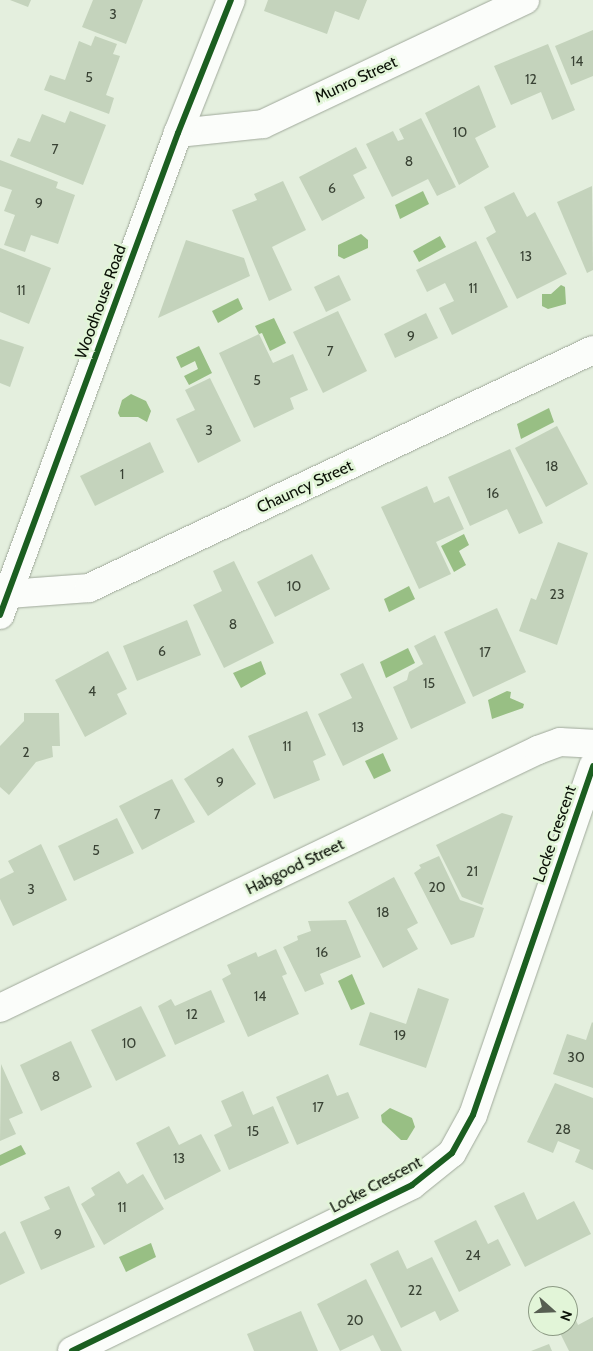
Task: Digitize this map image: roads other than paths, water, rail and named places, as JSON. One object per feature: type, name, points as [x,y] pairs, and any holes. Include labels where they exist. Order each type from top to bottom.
[{"type":"street","name":"Woodhouse Road","points":[[4,605],[178,133],[231,0]]},
{"type":"street","name":"Munro Street","points":[[178,133],[263,124],[525,0]]},
{"type":"street","name":"Chauncy Street","points":[[4,605],[89,588],[593,350]]},
{"type":"street","name":"Habgood Street","points":[[0,1008],[538,750],[560,742],[593,744]]},
{"type":"street","name":"Locke Crescent","points":[[72,1351],[412,1184],[452,1154],[474,1115],[593,766]]}]
